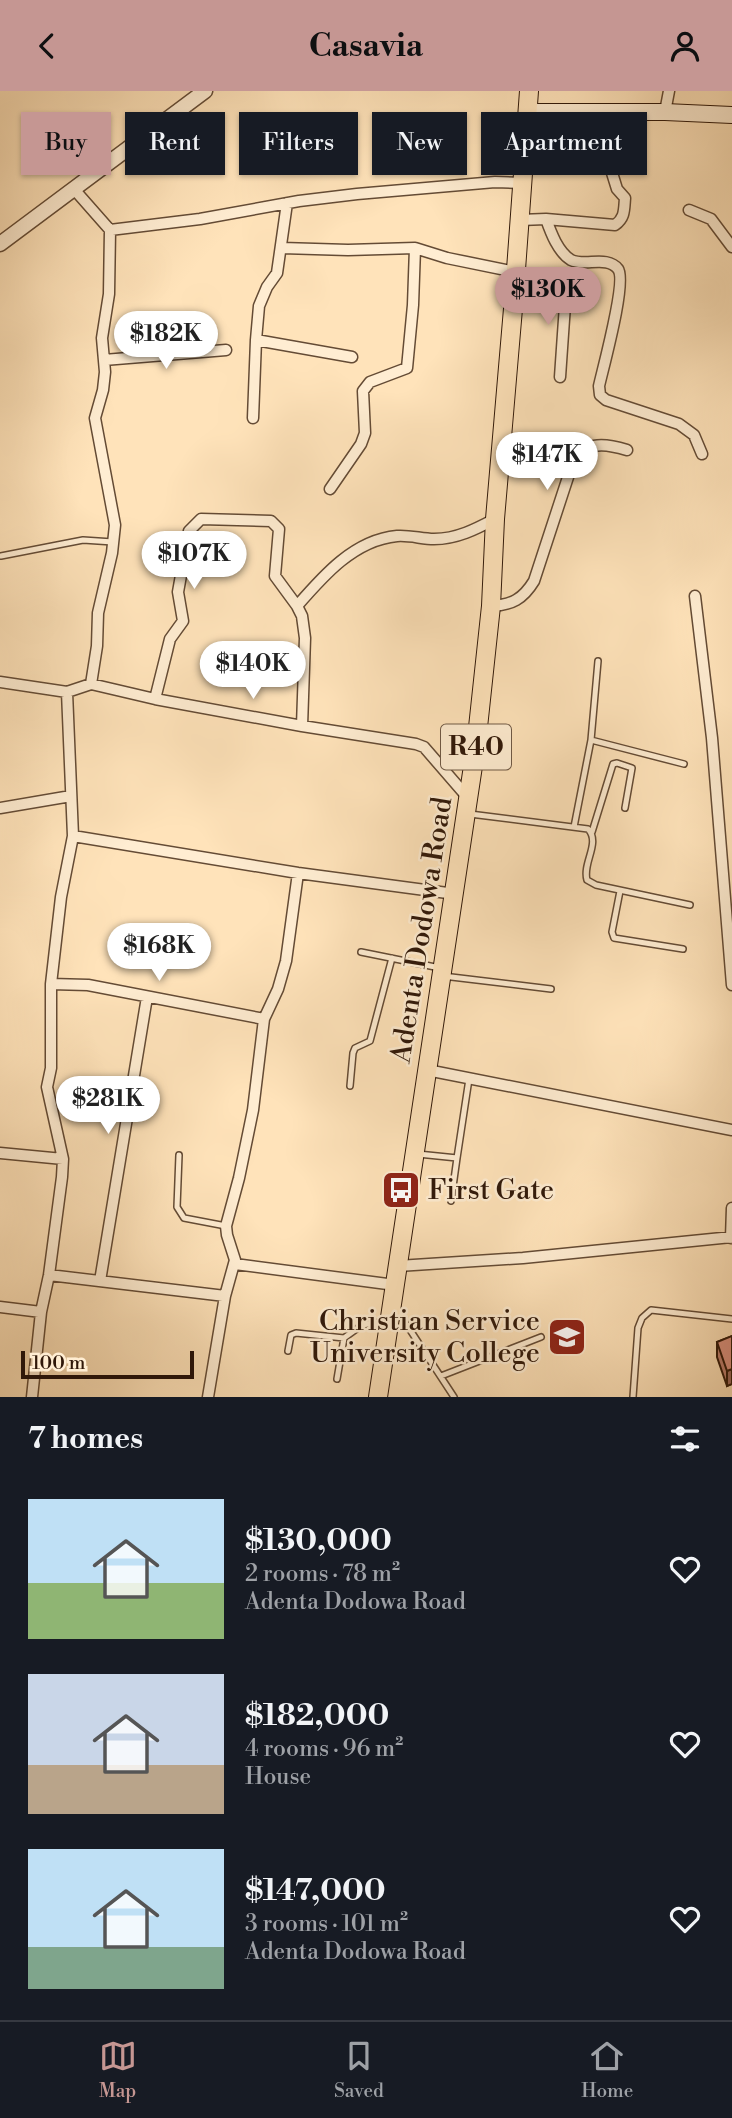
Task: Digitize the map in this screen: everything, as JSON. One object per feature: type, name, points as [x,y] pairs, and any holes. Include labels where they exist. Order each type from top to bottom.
[{"type":"main road","name":"Adenta Dodowa Road","points":[[528,91],[528,112]]},
{"type":"main road","points":[[647,112],[732,115]]},
{"type":"main road","name":"Adenta Dodowa Road","points":[[378,1397],[468,806],[491,606],[495,519],[523,175]]},
{"type":"street","points":[[0,244],[205,91]]},
{"type":"street","points":[[665,112],[669,91]]},
{"type":"street","points":[[520,220],[546,219],[615,225],[624,215],[625,198],[617,189],[613,175]]},
{"type":"street","points":[[110,230],[357,194],[495,182],[522,183]]},
{"type":"street","points":[[73,188],[110,230],[109,294],[102,338],[105,372],[103,390],[94,418],[115,524],[99,606],[91,684]]},
{"type":"street","points":[[253,418],[260,306],[267,287],[277,273],[287,204]]},
{"type":"street","points":[[689,211],[710,219],[732,247]]},
{"type":"street","points":[[546,219],[564,255],[574,262],[605,262],[617,269],[621,278],[599,386],[600,395],[606,400],[679,424],[694,435],[702,454]]},
{"type":"street","points":[[282,248],[415,248],[447,258],[516,272]]},
{"type":"street","points":[[330,489],[361,444],[365,433],[363,391],[370,382],[407,368],[415,248]]},
{"type":"street","points":[[514,297],[554,296],[565,305],[560,377]]},
{"type":"street","points":[[256,340],[352,357]]},
{"type":"street","points":[[104,360],[226,350]]},
{"type":"street","points":[[491,606],[518,601],[534,581],[571,468],[578,455],[589,447],[605,444],[627,450]]},
{"type":"street","points":[[155,699],[170,639],[183,621],[178,592],[189,531],[201,519],[271,521],[279,529],[275,576],[303,616],[305,638],[302,726]]},
{"type":"street","points":[[297,606],[320,579],[358,549],[398,536],[435,539],[457,536],[495,519]]},
{"type":"street","points":[[695,596],[712,738],[732,985]]},
{"type":"street","points":[[0,682],[67,692],[91,684],[155,699],[302,726],[405,741],[424,747],[468,806]]},
{"type":"street","points":[[32,1397],[63,1159],[47,1087],[51,1068],[51,984],[61,897],[73,836],[67,692]]},
{"type":"street","points":[[0,809],[71,796]]},
{"type":"street","points":[[73,836],[298,873],[455,894]]},
{"type":"street","points":[[208,1397],[225,1296],[235,1255],[226,1235],[226,1226],[253,1110],[264,1019],[278,989],[286,961],[298,873]]},
{"type":"street","points":[[51,984],[88,985],[264,1019]]},
{"type":"street","points":[[100,1282],[147,997]]},
{"type":"street","points":[[427,1070],[732,1130]]},
{"type":"street","points":[[0,1153],[63,1159]]},
{"type":"street","points":[[398,1266],[523,1258],[731,1238],[732,1208]]},
{"type":"street","points":[[234,1264],[395,1285]]},
{"type":"street","points":[[49,1275],[225,1296]]},
{"type":"street","points":[[0,1307],[41,1312]]},
{"type":"lane","points":[[1,556],[83,540],[113,543]]},
{"type":"lane","points":[[574,827],[591,740],[598,661]]},
{"type":"lane","points":[[591,740],[684,764]]},
{"type":"lane","points":[[625,808],[632,768],[617,763],[613,764],[592,832],[594,839],[585,872],[587,880],[620,891],[690,905]]},
{"type":"lane","points":[[468,806],[588,829],[592,832]]},
{"type":"lane","points":[[620,891],[612,932],[614,938],[683,950]]},
{"type":"lane","points":[[361,952],[442,972],[551,989]]},
{"type":"lane","points":[[350,1086],[353,1053],[355,1048],[370,1041],[392,958]]},
{"type":"lane","points":[[451,1201],[469,1079]]},
{"type":"lane","points":[[415,1154],[457,1158]]},
{"type":"lane","points":[[179,1155],[177,1207],[180,1213],[184,1218],[226,1226]]},
{"type":"lane","points":[[633,1397],[638,1328],[642,1318],[651,1310],[732,1319]]},
{"type":"lane","points":[[288,1351],[290,1335],[296,1332],[344,1338],[362,1325],[392,1313],[454,1397]]},
{"type":"lane","points":[[441,1376],[541,1337]]},
{"type":"lane","points":[[337,1379],[344,1338]]},
{"type":"building","points":[[732,1336],[732,1369],[727,1371],[717,1342]]},
{"type":"place","name":"First Gate","points":[[401,1190]]},
{"type":"place","name":"Christian Service University College","points":[[567,1337]]}]
